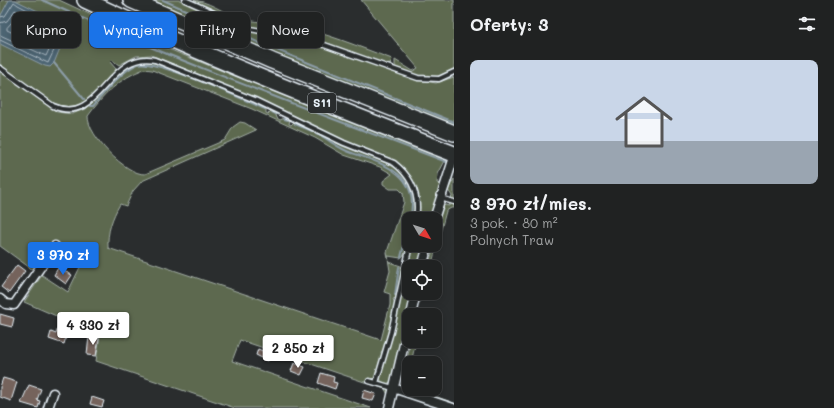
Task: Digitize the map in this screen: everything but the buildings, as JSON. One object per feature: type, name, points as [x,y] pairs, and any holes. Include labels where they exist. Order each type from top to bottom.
[{"type":"highway","name":"S11","points":[[85,0],[156,33],[257,76],[454,155]]},
{"type":"highway","name":"S11","points":[[131,0],[278,64],[454,133]]},
{"type":"street","points":[[436,212],[454,155]]},
{"type":"street","points":[[0,299],[6,304],[14,305],[55,246]]},
{"type":"street","points":[[389,408],[403,348]]},
{"type":"street","points":[[394,388],[453,408]]},
{"type":"street","points":[[48,408],[52,393]]},
{"type":"lane","points":[[185,0],[250,29],[310,40],[418,78],[439,80],[454,72]]},
{"type":"lane","points":[[0,68],[53,106],[62,110],[72,110],[88,102],[128,63],[138,59],[155,60],[255,100],[344,143],[394,163],[401,168],[414,187],[416,212]]},
{"type":"lane","points":[[440,198],[454,202]]},
{"type":"lane","points":[[376,383],[391,332],[408,252]]},
{"type":"lane","points":[[368,381],[394,388]]},
{"type":"green space","points":[[2,0],[59,0],[89,14],[89,48],[166,48],[446,159],[438,174],[437,183],[441,184],[433,212],[418,212],[419,198],[414,183],[405,169],[395,161],[352,144],[253,97],[151,55],[136,56],[119,65],[112,60],[110,62],[116,69],[115,72],[95,94],[81,104],[71,107],[61,106],[50,101],[28,88],[0,67],[0,3]]},
{"type":"green space","points":[[151,0],[180,0],[207,12],[185,12],[185,15]]},
{"type":"green space","points":[[190,0],[209,4],[225,12],[217,12]]},
{"type":"green space","points":[[361,0],[454,0],[454,70],[447,74],[432,77],[417,75],[395,68],[395,60],[413,71],[418,68]]},
{"type":"green space","points":[[250,21],[258,22],[258,28],[250,26]]},
{"type":"green space","points":[[250,31],[258,32],[258,46],[250,43]]},
{"type":"green space","points":[[324,34],[392,59],[390,65],[324,42]]},
{"type":"green space","points":[[324,47],[418,80],[436,83],[454,77],[454,125],[262,48],[324,48]]},
{"type":"green space","points":[[142,61],[151,62],[173,69],[255,102],[266,108],[266,113],[268,114],[272,110],[275,112],[277,118],[280,120],[287,117],[290,120],[289,124],[291,125],[296,122],[339,144],[385,162],[405,177],[412,188],[414,201],[413,212],[402,212],[402,252],[405,252],[404,255],[401,258],[388,256],[389,262],[401,266],[401,276],[396,298],[393,299],[395,305],[385,347],[381,352],[382,356],[377,375],[373,379],[369,379],[368,382],[387,388],[389,391],[388,395],[385,389],[240,340],[232,361],[371,408],[235,408],[96,361],[100,335],[24,302],[42,275],[68,292],[83,261],[65,247],[61,248],[52,242],[33,270],[0,246],[0,71],[57,112],[72,114],[85,109],[128,66]],"holes":[[[144,69],[152,70],[252,109],[315,138],[344,155],[380,167],[392,174],[383,181],[383,184],[390,189],[399,189],[403,193],[404,202],[387,252],[390,271],[384,292],[390,294],[390,305],[381,340],[108,248],[109,231],[117,209],[120,204],[126,206],[133,191],[142,181],[256,130],[245,123],[240,122],[233,127],[225,140],[145,174],[137,173],[118,161],[109,152],[101,143],[89,124],[88,116],[106,94],[127,77]]]},
{"type":"green space","points":[[454,179],[454,208],[446,211],[442,226],[442,208],[445,205],[449,206],[452,196],[448,190]]},
{"type":"green space","points":[[410,252],[423,252],[422,260],[409,260]]},
{"type":"green space","points":[[432,252],[435,252],[433,260],[430,260]]},
{"type":"green space","points":[[402,289],[402,300],[411,300],[410,308],[402,308],[402,341],[393,380],[387,384],[381,381],[380,376]]},
{"type":"green space","points":[[410,348],[414,348],[413,356],[408,356]]},
{"type":"green space","points":[[425,396],[434,396],[454,403],[454,406]]},
{"type":"water","points":[[9,0],[15,0],[40,12],[12,12],[12,48],[60,48],[54,63],[50,67],[45,66],[0,44],[0,17]]},
{"type":"waterway","points":[[42,0],[193,65],[449,163]]},
{"type":"waterway","points":[[163,0],[262,44],[454,122]]},
{"type":"waterway","points":[[54,63],[84,99]]},
{"type":"waterway","points":[[90,106],[93,106],[126,71],[138,64],[148,64],[200,81],[265,109]]},
{"type":"waterway","points":[[272,112],[276,114]]},
{"type":"waterway","points":[[284,119],[288,120]]},
{"type":"waterway","points":[[295,124],[318,134],[345,150],[388,167],[398,174],[405,182],[410,192],[412,204],[411,212]]},
{"type":"waterway","points":[[401,257],[402,252]]},
{"type":"waterway","points":[[395,295],[399,267]]}]
